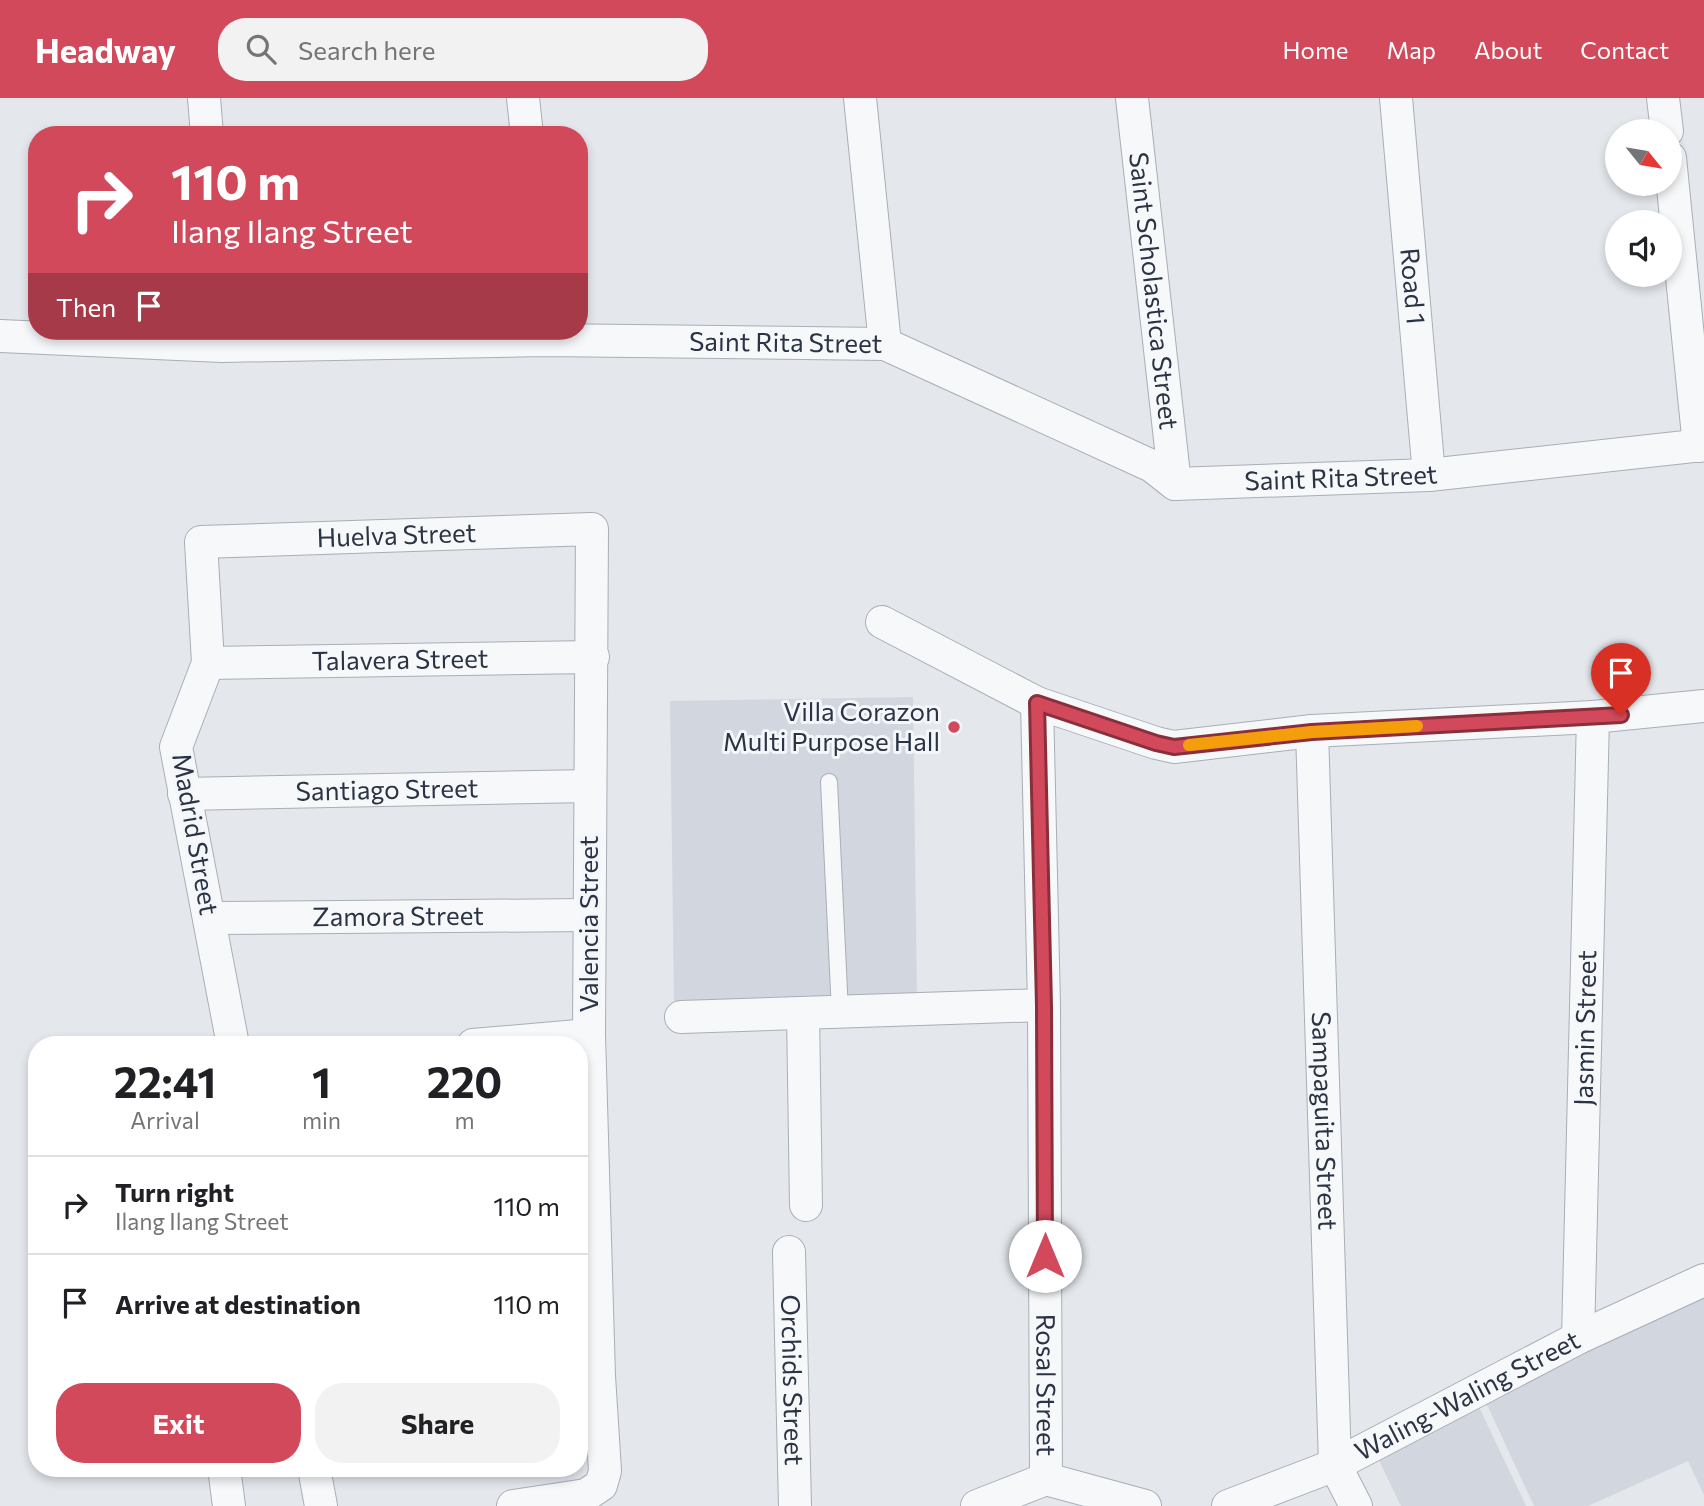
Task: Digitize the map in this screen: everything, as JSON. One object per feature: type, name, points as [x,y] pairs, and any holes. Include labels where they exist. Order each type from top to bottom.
[{"type":"street","points":[[204,98],[206,126]]},
{"type":"street","points":[[523,98],[526,126]]},
{"type":"street","points":[[860,98],[885,344]]},
{"type":"street","name":"Saint Scholastica Street","points":[[1132,98],[1175,484]]},
{"type":"street","name":"Road 1","points":[[1395,98],[1429,475]]},
{"type":"street","points":[[1663,98],[1666,119]]},
{"type":"street","points":[[1674,196],[1701,445]]},
{"type":"street","name":"Saint Rita Street","points":[[0,336],[28,336]]},
{"type":"street","name":"Saint Rita Street","points":[[588,336],[885,344],[1152,467],[1175,484],[1429,475],[1701,445]]},
{"type":"street","name":"Huelva Street","points":[[201,542],[592,530]]},
{"type":"street","name":"Valencia Street","points":[[513,1506],[586,1495],[601,1485],[605,1471],[589,1377],[592,530]]},
{"type":"street","name":"Madrid Street","points":[[201,542],[208,663],[176,747],[231,1036]]},
{"type":"street","points":[[882,622],[1037,703],[1174,747],[1312,732],[1593,718],[1704,706]]},
{"type":"street","name":"Talavera Street","points":[[208,663],[593,657]]},
{"type":"street","name":"Rosal Street","points":[[1037,703],[1044,1006],[1046,1479]]},
{"type":"street","name":"Jasmin Street","points":[[1578,1338],[1593,718]]},
{"type":"street","name":"Sampaguita Street","points":[[1312,732],[1335,1465],[1356,1506]]},
{"type":"street","name":"Santiago Street","points":[[184,794],[589,786]]},
{"type":"street","name":"Zamora Street","points":[[209,918],[589,915]]},
{"type":"street","points":[[681,1017],[1044,1006]]},
{"type":"street","points":[[803,1013],[806,1205]]},
{"type":"street","points":[[577,1036],[589,1035]]},
{"type":"street","name":"Orchids Street","points":[[789,1252],[795,1506]]},
{"type":"street","name":"Waling-Waling Street","points":[[1227,1506],[1335,1465],[1578,1338],[1704,1280]]},
{"type":"street","points":[[226,1477],[229,1506]]},
{"type":"street","points":[[316,1477],[321,1506]]},
{"type":"street","points":[[977,1506],[1046,1479],[1145,1506]]},
{"type":"lane","points":[[830,782],[840,1012]]},
{"type":"shaded area","points":[[913,697],[917,996],[674,1001],[670,701]]},
{"type":"shaded area","points":[[1704,1298],[1704,1495],[1688,1461],[1588,1506],[1534,1506],[1482,1394]]},
{"type":"shaded area","points":[[1477,1403],[1526,1506],[1401,1506],[1375,1452]]},
{"type":"slow traffic","points":[[1189,745],[1312,732],[1417,726]]},
{"type":"place","name":"Villa Corazon Multi Purpose Hall","points":[[954,727]]},
{"type":"route","points":[[1045,1256],[1044,1006],[1037,703],[1174,747],[1312,732],[1621,715]]}]
